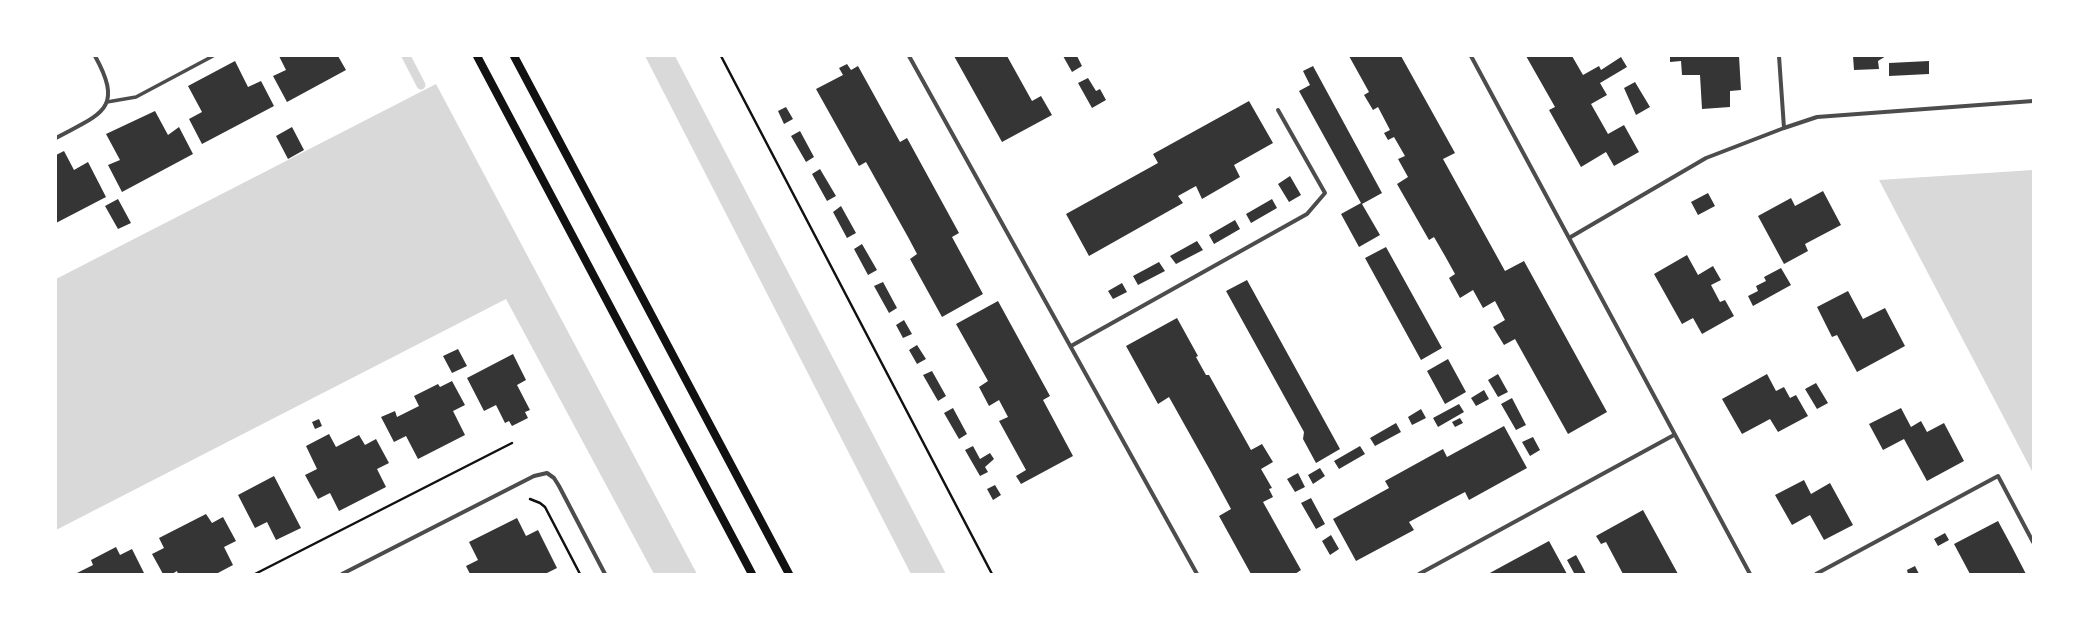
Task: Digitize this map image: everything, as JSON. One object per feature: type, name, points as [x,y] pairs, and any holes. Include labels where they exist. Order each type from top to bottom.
[{"type":"main road","points":[[477,56],[752,574]]},
{"type":"main road","points":[[514,56],[789,574]]},
{"type":"street","points":[[56,138],[93,118],[101,112],[107,102],[109,90],[106,75],[95,56]]},
{"type":"street","points":[[107,102],[136,97],[213,56]]},
{"type":"street","points":[[909,56],[1197,574]]},
{"type":"street","points":[[1471,56],[1750,574]]},
{"type":"street","points":[[1779,56],[1784,128]]},
{"type":"street","points":[[1569,238],[1706,158],[1817,117],[2033,100]]},
{"type":"street","points":[[1071,346],[1307,214],[1325,193],[1278,110]]},
{"type":"street","points":[[1419,574],[1674,435]]},
{"type":"street","points":[[342,574],[534,476],[547,473],[554,478],[559,486],[605,574]]},
{"type":"street","points":[[1816,574],[1998,476],[2033,542]]},
{"type":"path","points":[[721,56],[992,574]]},
{"type":"path","points":[[255,574],[512,443]]},
{"type":"path","points":[[527,498],[534,500],[545,507],[580,574]]},
{"type":"shaded area","points":[[645,56],[675,56],[946,574],[911,574]]},
{"type":"shaded area","points":[[436,84],[697,574],[654,574],[506,299],[56,530],[56,279]]},
{"type":"shaded area","points":[[2033,170],[2033,473],[1879,180]]},
{"type":"building","points":[[279,56],[338,56],[346,70],[287,102],[273,76],[286,70]]},
{"type":"building","points":[[954,56],[1007,56],[1032,101],[1041,96],[1052,115],[1002,142]]},
{"type":"building","points":[[1063,56],[1077,56],[1082,66],[1072,72]]},
{"type":"building","points":[[1349,56],[1401,56],[1455,153],[1443,159],[1505,271],[1524,261],[1607,412],[1568,434],[1515,339],[1504,345],[1493,327],[1505,320],[1495,301],[1483,308],[1473,290],[1460,298],[1449,278],[1455,274],[1434,237],[1429,240],[1397,184],[1408,177],[1398,159],[1405,156],[1394,137],[1388,140],[1384,133],[1390,130],[1378,107],[1373,110],[1364,95],[1369,92]]},
{"type":"building","points":[[1526,56],[1572,56],[1583,75],[1599,66],[1601,70],[1621,57],[1627,67],[1600,83],[1607,95],[1591,104],[1608,134],[1624,125],[1639,152],[1614,166],[1606,152],[1581,167],[1549,110],[1555,107]]},
{"type":"building","points":[[1670,56],[1739,56],[1741,90],[1730,91],[1730,107],[1702,109],[1700,75],[1682,75],[1681,61],[1670,62]]},
{"type":"building","points":[[1853,56],[1886,56],[1878,61],[1879,69],[1854,70]]},
{"type":"building","points":[[235,61],[248,87],[261,81],[274,106],[202,144],[189,119],[202,112],[188,86]]},
{"type":"building","points":[[1929,61],[1929,74],[1889,76],[1889,63]]},
{"type":"building","points":[[847,64],[851,70],[858,66],[900,142],[907,138],[959,233],[952,237],[983,294],[942,317],[910,259],[917,254],[908,237],[866,162],[859,166],[816,89],[843,75],[839,68]]},
{"type":"building","points":[[1313,66],[1382,193],[1362,204],[1380,235],[1359,247],[1341,214],[1361,203],[1299,91],[1310,85],[1303,71]]},
{"type":"building","points":[[1088,78],[1096,91],[1100,89],[1106,100],[1092,108],[1078,83]]},
{"type":"building","points":[[1635,82],[1650,107],[1636,115],[1624,88]]},
{"type":"building","points":[[1249,101],[1273,143],[1234,165],[1240,177],[1202,199],[1196,186],[1178,196],[1183,203],[1089,256],[1066,214],[1158,163],[1153,154]]},
{"type":"building","points":[[786,107],[793,119],[784,124],[778,111]]},
{"type":"building","points":[[155,111],[168,135],[179,127],[193,154],[122,192],[108,165],[120,160],[106,134]]},
{"type":"building","points":[[292,127],[304,150],[288,159],[276,136]]},
{"type":"building","points":[[800,131],[814,157],[806,162],[791,136]]},
{"type":"building","points":[[64,151],[74,170],[88,162],[106,197],[56,223],[56,155]]},
{"type":"building","points":[[820,169],[836,196],[827,201],[812,174]]},
{"type":"building","points":[[1290,176],[1301,195],[1289,202],[1278,184]]},
{"type":"building","points":[[1823,191],[1841,225],[1805,244],[1808,251],[1784,264],[1758,216],[1791,198],[1795,206]]},
{"type":"building","points":[[1708,193],[1715,206],[1698,215],[1691,202]]},
{"type":"building","points":[[118,199],[131,223],[118,229],[105,206]]},
{"type":"building","points":[[1272,199],[1277,208],[1251,223],[1246,214]]},
{"type":"building","points":[[841,206],[856,233],[847,238],[833,212]]},
{"type":"building","points":[[1235,220],[1240,229],[1214,244],[1209,235]]},
{"type":"building","points":[[1197,241],[1203,250],[1176,264],[1170,256]]},
{"type":"building","points":[[862,244],[877,270],[868,275],[854,249]]},
{"type":"building","points":[[1386,247],[1442,348],[1421,360],[1365,258]]},
{"type":"building","points":[[1687,255],[1698,275],[1713,266],[1721,280],[1711,285],[1720,302],[1725,300],[1734,316],[1702,334],[1693,318],[1682,324],[1654,274]]},
{"type":"building","points":[[1159,262],[1165,271],[1138,285],[1133,276]]},
{"type":"building","points":[[1781,268],[1791,285],[1753,306],[1748,296],[1758,291],[1756,286],[1766,281],[1764,277]]},
{"type":"building","points":[[1247,280],[1340,449],[1316,463],[1303,439],[1304,432],[1226,291]]},
{"type":"building","points":[[883,282],[897,308],[889,313],[874,286]]},
{"type":"building","points":[[1122,283],[1127,292],[1113,299],[1108,291]]},
{"type":"building","points":[[1848,291],[1863,319],[1885,308],[1905,346],[1857,372],[1837,335],[1832,337],[1817,307]]},
{"type":"building","points":[[998,301],[1050,396],[1043,400],[1073,456],[1021,484],[1016,476],[1026,470],[999,421],[1008,417],[999,400],[989,406],[979,387],[988,381],[956,324]]},
{"type":"building","points":[[1177,318],[1198,356],[1196,357],[1206,375],[1209,375],[1251,450],[1262,444],[1273,462],[1261,469],[1272,488],[1269,489],[1273,497],[1263,502],[1301,570],[1295,574],[1251,574],[1219,516],[1231,509],[1211,472],[1169,397],[1158,404],[1126,346]]},
{"type":"building","points":[[904,320],[912,334],[903,338],[896,325]]},
{"type":"building","points":[[917,345],[926,359],[917,364],[909,350]]},
{"type":"building","points":[[458,349],[467,366],[452,373],[443,356]]},
{"type":"building","points":[[513,354],[526,380],[517,385],[530,410],[525,412],[528,418],[512,426],[509,421],[505,423],[496,405],[484,411],[467,378]]},
{"type":"building","points":[[1448,359],[1466,392],[1445,404],[1427,371]]},
{"type":"building","points":[[932,371],[946,396],[938,401],[923,375]]},
{"type":"building","points":[[1498,374],[1508,392],[1498,397],[1488,380]]},
{"type":"building","points":[[1767,374],[1776,391],[1784,387],[1790,398],[1796,395],[1808,416],[1778,432],[1770,419],[1742,434],[1722,399]]},
{"type":"building","points":[[452,381],[465,405],[453,411],[465,435],[418,459],[406,436],[394,442],[381,417],[395,411],[397,417],[419,406],[414,396],[438,384],[440,387]]},
{"type":"building","points":[[1816,383],[1828,403],[1817,409],[1805,389]]},
{"type":"building","points":[[1484,390],[1489,399],[1476,406],[1471,398]]},
{"type":"building","points":[[1512,398],[1526,425],[1516,430],[1501,404]]},
{"type":"building","points":[[1459,404],[1464,412],[1438,427],[1433,418]]},
{"type":"building","points":[[953,408],[967,434],[959,439],[944,413]]},
{"type":"building","points":[[1901,408],[1911,427],[1921,421],[1927,432],[1944,423],[1964,461],[1927,481],[1904,439],[1883,450],[1869,424]]},
{"type":"building","points":[[1421,409],[1426,418],[1412,425],[1408,417]]},
{"type":"building","points":[[1460,418],[1463,423],[1455,427],[1452,422]]},
{"type":"building","points":[[319,419],[322,426],[315,429],[312,422]]},
{"type":"building","points":[[1396,423],[1401,432],[1375,446],[1370,438]]},
{"type":"building","points":[[1504,426],[1527,468],[1469,500],[1465,492],[1409,522],[1414,530],[1356,561],[1333,519],[1389,488],[1385,481],[1443,449],[1447,457]]},
{"type":"building","points":[[329,434],[336,447],[359,435],[365,445],[376,439],[389,463],[377,469],[386,487],[339,511],[330,493],[318,499],[305,475],[317,469],[306,446]]},
{"type":"building","points":[[1533,437],[1540,450],[1530,456],[1522,442]]},
{"type":"building","points":[[973,446],[980,459],[990,453],[994,459],[985,467],[988,472],[980,476],[965,450]]},
{"type":"building","points":[[1360,446],[1365,454],[1339,469],[1334,461]]},
{"type":"building","points":[[1320,468],[1325,476],[1313,484],[1308,475]]},
{"type":"building","points":[[1298,473],[1305,487],[1295,492],[1287,479]]},
{"type":"building","points":[[274,476],[301,528],[276,540],[267,522],[255,528],[238,495]]},
{"type":"building","points":[[1804,480],[1811,494],[1830,483],[1853,525],[1824,540],[1810,515],[1792,525],[1775,495]]},
{"type":"building","points":[[995,485],[1001,495],[993,500],[987,489]]},
{"type":"building","points":[[1311,498],[1325,524],[1316,529],[1301,503]]},
{"type":"building","points":[[1643,510],[1678,574],[1623,574],[1606,542],[1601,544],[1596,536]]},
{"type":"building","points":[[206,514],[212,523],[223,517],[236,541],[224,547],[233,565],[216,574],[178,574],[177,571],[172,574],[163,574],[152,554],[164,548],[159,538]]},
{"type":"building","points":[[517,518],[526,536],[538,530],[557,568],[545,574],[470,574],[466,566],[478,560],[469,542]]},
{"type":"building","points":[[1998,521],[2026,574],[1970,574],[1954,544]]},
{"type":"building","points":[[1945,533],[1949,540],[1938,546],[1934,539]]},
{"type":"building","points":[[1331,535],[1339,549],[1330,555],[1322,541]]},
{"type":"building","points":[[1549,541],[1567,574],[1488,574],[1510,562]]},
{"type":"building","points":[[116,547],[120,555],[132,549],[144,573],[75,574],[93,565],[91,560]]},
{"type":"building","points":[[1576,555],[1586,574],[1574,573],[1567,560]]},
{"type":"building","points":[[1915,566],[1919,574],[1908,574],[1907,570]]},
{"type":"waterway","points":[[406,56],[421,85]]}]
